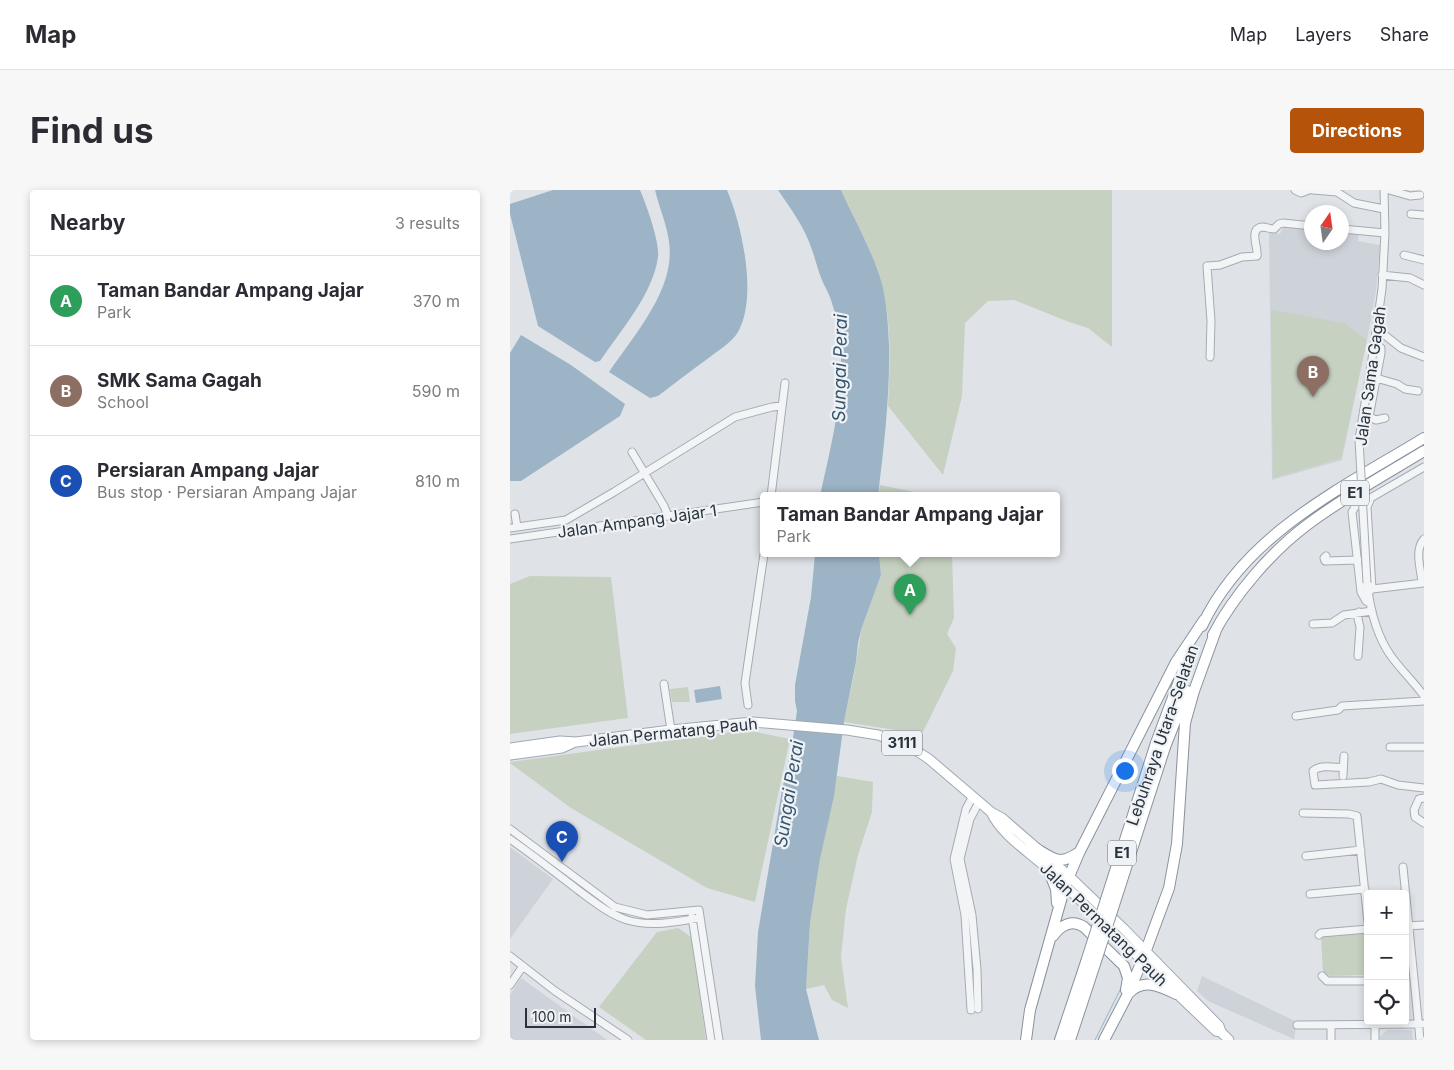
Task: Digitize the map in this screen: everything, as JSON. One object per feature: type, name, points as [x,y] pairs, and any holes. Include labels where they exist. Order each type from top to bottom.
[{"type":"highway","name":"Lebuhraya Utara–Selatan","points":[[1070,1040],[1091,963],[1161,745],[1186,659],[1204,620],[1229,583],[1260,547],[1278,530],[1300,514],[1424,438]]},
{"type":"highway","name":"Lebuhraya Utara–Selatan","points":[[1161,745],[1197,665],[1232,604],[1251,579],[1295,535],[1345,498],[1424,451]]},
{"type":"highway","points":[[1026,1040],[1030,1010],[1067,881],[1079,853],[1176,662],[1204,620]]},
{"type":"highway","points":[[1104,1040],[1128,994],[1169,888],[1173,868],[1185,723],[1216,630]]},
{"type":"highway","points":[[1037,849],[1053,859],[1061,860],[1068,860],[1079,853]]},
{"type":"highway","points":[[1048,869],[1056,889],[1058,914]]},
{"type":"highway","points":[[1052,936],[1065,924],[1077,923],[1104,945],[1122,963],[1126,971],[1128,981],[1122,1003]]},
{"type":"highway","name":"Lebuhraya Utara–Selatan","points":[[1060,1040],[1091,963]]},
{"type":"highway","points":[[1128,994],[1136,987],[1147,984],[1160,986],[1176,994]]},
{"type":"main road","name":"Jalan Permatang Pauh","points":[[510,748],[746,722],[847,730],[878,735],[909,746],[929,759],[1037,849],[1142,961],[1216,1031],[1221,1032]]},
{"type":"main road","points":[[510,755],[562,748],[576,742]]},
{"type":"main road","name":"Jalan Permatang Pauh","points":[[991,812],[997,825],[1048,869],[1067,881],[1146,951],[1219,1026],[1221,1032],[1229,1040]]},
{"type":"street","points":[[1295,190],[1301,193],[1311,190],[1337,192],[1354,203],[1384,209]]},
{"type":"street","name":"Jalan Sama Gagah","points":[[1384,190],[1385,232],[1382,289],[1373,376],[1359,439],[1366,583],[1370,591],[1372,611],[1384,646],[1424,696]]},
{"type":"street","points":[[1389,190],[1410,196],[1420,195]]},
{"type":"street","points":[[1411,214],[1424,215]]},
{"type":"street","points":[[1210,357],[1207,266],[1220,265],[1242,257],[1257,256],[1259,250],[1254,237],[1257,229],[1274,228],[1283,223],[1304,225]]},
{"type":"street","points":[[1349,229],[1385,232]]},
{"type":"street","points":[[1404,255],[1424,260]]},
{"type":"street","points":[[1382,275],[1404,277],[1424,285]]},
{"type":"street","points":[[1377,329],[1401,348],[1424,357]]},
{"type":"street","points":[[1385,418],[1376,420],[1369,417],[1373,376],[1397,384],[1405,389],[1418,391]]},
{"type":"street","points":[[771,492],[785,383]]},
{"type":"street","points":[[515,514],[514,528],[566,520],[735,417],[782,406]]},
{"type":"street","points":[[632,452],[668,516]]},
{"type":"street","points":[[1370,603],[1366,601],[1361,592],[1352,512],[1355,507],[1424,467]]},
{"type":"street","points":[[1371,498],[1367,506],[1370,591],[1423,583],[1418,551],[1419,544],[1424,539]]},
{"type":"street","name":"Jalan Ampang Jajar 1","points":[[510,539],[760,503]]},
{"type":"street","points":[[1326,556],[1324,558],[1325,561],[1358,560]]},
{"type":"street","points":[[748,706],[745,683],[764,557]]},
{"type":"street","points":[[1313,624],[1332,623],[1344,615],[1372,611]]},
{"type":"street","points":[[1358,656],[1359,612]]},
{"type":"street","points":[[664,684],[671,730]]},
{"type":"street","points":[[1296,716],[1338,710],[1342,706],[1424,701]]},
{"type":"street","points":[[1390,746],[1424,747]]},
{"type":"street","points":[[1343,776],[1344,756]]},
{"type":"street","points":[[1342,767],[1315,768],[1313,771],[1315,785],[1369,782],[1381,779],[1398,785],[1424,788]]},
{"type":"street","points":[[1424,798],[1419,799],[1414,810],[1415,817],[1424,824]]},
{"type":"street","points":[[975,1009],[968,915],[960,859],[976,799]]},
{"type":"street","points":[[1303,813],[1349,814],[1357,816],[1365,889],[1310,894]]},
{"type":"street","points":[[510,829],[615,907],[647,915],[695,911]]},
{"type":"street","points":[[510,839],[591,900],[628,920],[657,923],[700,918]]},
{"type":"street","points":[[1306,856],[1361,850]]},
{"type":"street","points":[[1403,867],[1405,890]]},
{"type":"street","points":[[695,911],[700,918],[719,1040]]},
{"type":"street","points":[[695,911],[692,920],[711,1040]]},
{"type":"street","points":[[1409,926],[1424,925]]},
{"type":"street","points":[[1319,934],[1364,929]]},
{"type":"street","points":[[1408,935],[1421,1024],[1420,1040]]},
{"type":"street","points":[[510,956],[628,1040]]},
{"type":"street","points":[[510,985],[513,975],[523,966]]},
{"type":"street","points":[[960,971],[973,970]]},
{"type":"street","points":[[1322,976],[1327,981],[1364,981]]},
{"type":"street","points":[[1409,981],[1414,981]]},
{"type":"street","points":[[1297,1025],[1364,1025]]},
{"type":"street","points":[[1331,1025],[1331,1040]]},
{"type":"street","points":[[1375,1025],[1375,1040]]},
{"type":"shaded area","points":[[1284,225],[1304,227],[1304,250],[1349,250],[1349,232],[1359,233],[1358,241],[1380,245],[1376,291],[1342,460],[1272,480],[1269,231],[1280,234]]},
{"type":"shaded area","points":[[510,847],[553,879],[510,939]]},
{"type":"shaded area","points":[[1202,976],[1297,1022],[1294,1039],[1208,1001],[1197,991]]},
{"type":"shaded area","points":[[521,978],[607,1040],[510,1040],[510,995]]},
{"type":"shaded area","points":[[1387,1030],[1412,1030],[1413,1040],[1380,1040],[1380,1036]]},
{"type":"green space","points":[[841,190],[1112,190],[1112,347],[1088,328],[1014,300],[988,301],[965,323],[962,396],[943,475],[888,406],[889,327],[885,296],[873,259]]},
{"type":"green space","points":[[1271,310],[1344,323],[1367,340],[1341,458],[1273,478]]},
{"type":"green space","points":[[880,485],[914,492],[879,492]]},
{"type":"green space","points":[[879,557],[952,557],[954,618],[947,634],[956,648],[953,671],[918,742],[896,730],[844,722],[862,627],[881,575]]},
{"type":"green space","points":[[530,576],[611,577],[628,718],[510,734],[510,584]]},
{"type":"green space","points":[[688,687],[690,702],[672,702],[670,689]]},
{"type":"green space","points":[[746,730],[790,739],[755,902],[707,888],[571,808],[510,763],[510,762]]},
{"type":"green space","points":[[837,776],[873,782],[872,812],[858,855],[846,909],[841,957],[848,1008],[832,1000],[824,985],[806,989],[810,923],[820,859]]},
{"type":"green space","points":[[678,928],[691,937],[706,1040],[646,1040],[599,1007],[657,932]]},
{"type":"green space","points":[[1364,932],[1364,975],[1330,976],[1323,973],[1321,937],[1323,935]]},
{"type":"water","points":[[553,190],[640,190],[655,233],[658,257],[650,285],[635,311],[600,361],[595,362],[538,326],[510,214],[510,204]]},
{"type":"water","points":[[655,190],[727,190],[738,222],[746,261],[747,300],[744,317],[738,332],[732,339],[658,396],[650,398],[609,372],[651,311],[666,277],[669,260],[669,242]]},
{"type":"water","points":[[778,190],[841,190],[869,248],[882,284],[889,337],[889,383],[878,492],[821,492],[839,398],[841,349],[831,300],[821,278],[806,234]]},
{"type":"water","points":[[521,335],[571,365],[625,404],[620,416],[521,481],[510,481],[510,353]]},
{"type":"water","name":"Sungai Perai","points":[[815,557],[879,557],[881,575],[858,643],[844,722],[834,796],[820,859],[810,923],[806,989],[819,1040],[761,1040],[755,986],[758,932],[782,790],[791,751],[797,711],[795,685],[811,597]]},
{"type":"water","points":[[720,686],[722,699],[696,703],[694,690]]},
{"type":"waterway","points":[[1105,955],[1120,970],[1123,980]]},
{"type":"waterway","points":[[1095,1040],[1122,986]]},
{"type":"place","name":"SMK Sama Gagah","points":[[1313,397]]},
{"type":"place","name":"Taman Bandar Ampang Jajar","points":[[910,615]]},
{"type":"place","name":"Persiaran Ampang Jajar","points":[[562,862]]}]
